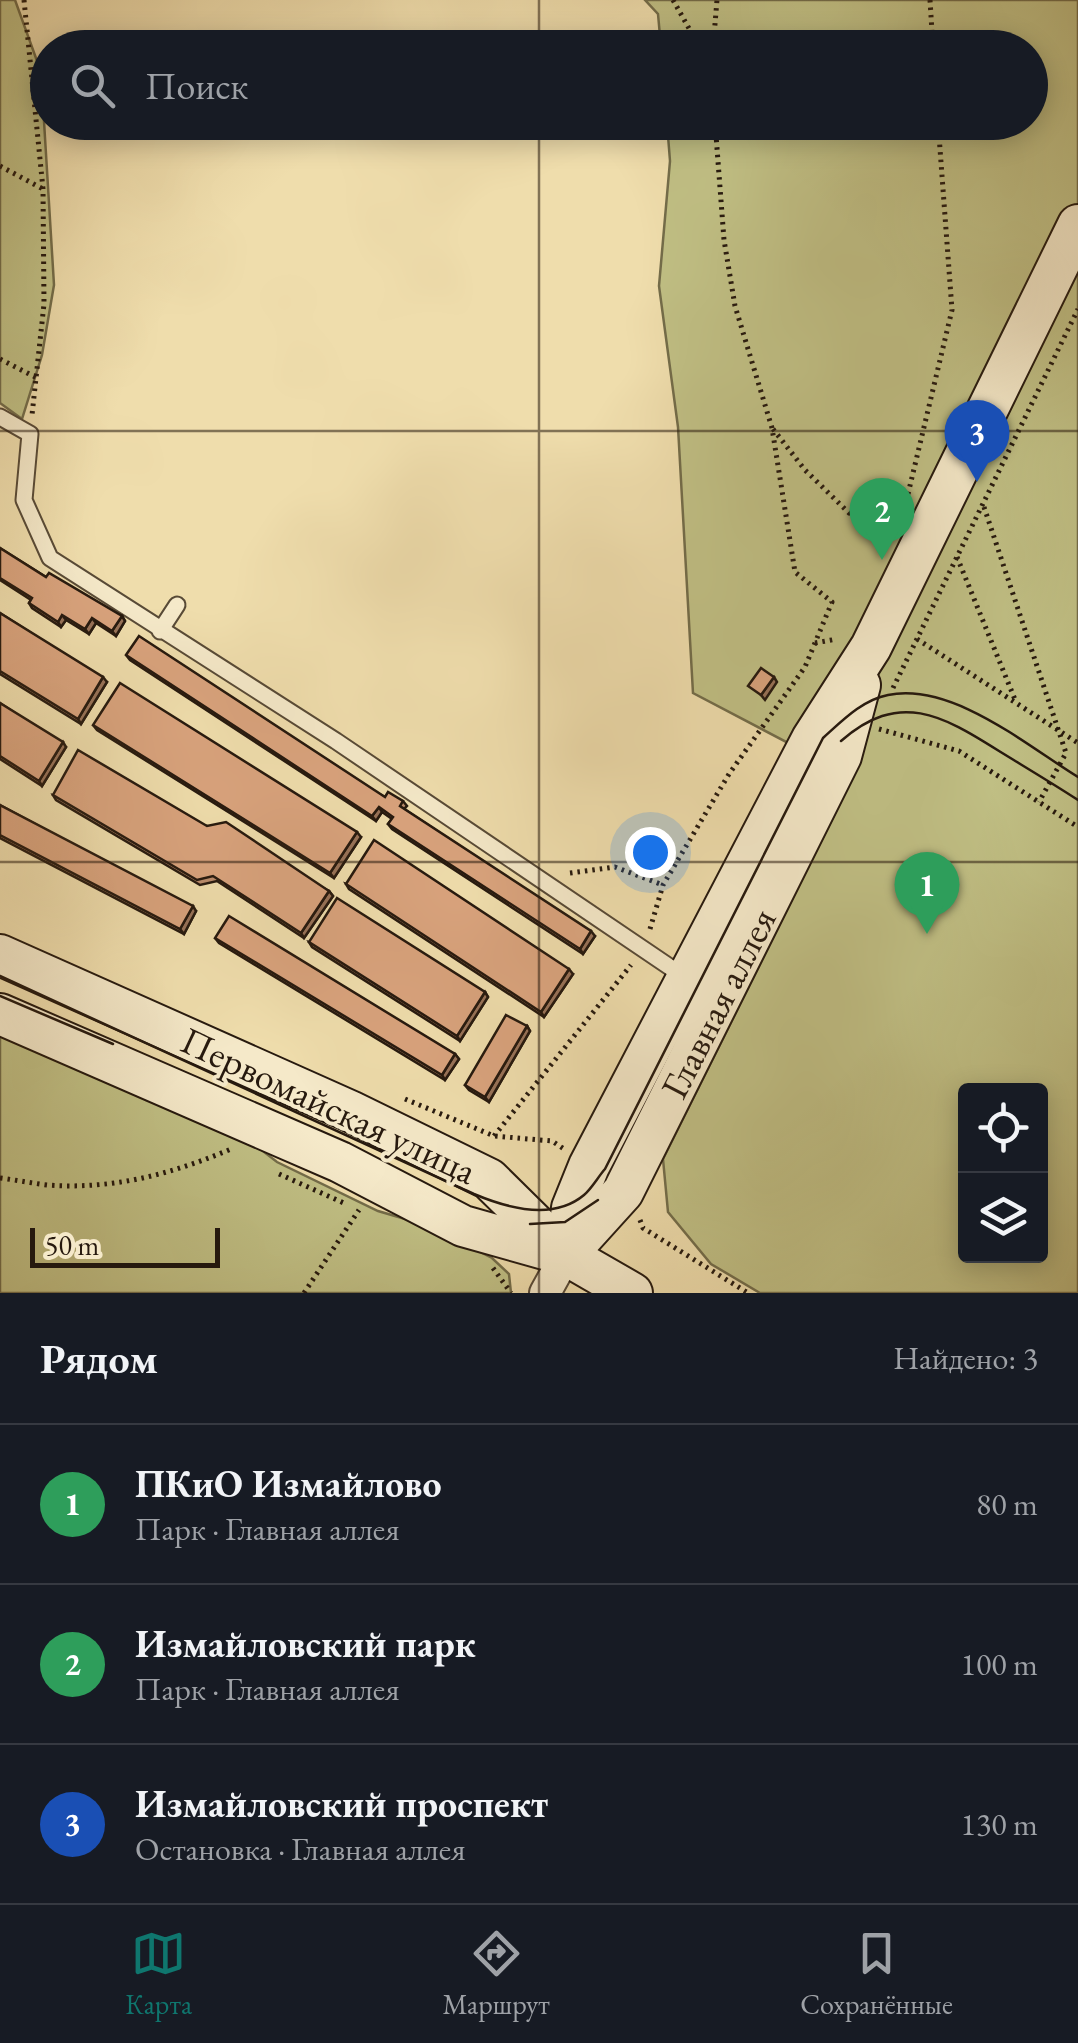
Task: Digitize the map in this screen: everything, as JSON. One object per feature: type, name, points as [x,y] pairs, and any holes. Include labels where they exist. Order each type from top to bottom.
[{"type":"main road","name":"Главная аллея","points":[[566,1255],[623,1192],[704,989],[812,739],[871,647],[1078,225]]},
{"type":"main road","name":"Первомайская улица","points":[[0,955],[350,1111],[490,1179],[566,1255]]},
{"type":"main road","name":"Главная аллея","points":[[566,1255],[583,1162],[704,989]]},
{"type":"main road","name":"Первомайская улица","points":[[0,1014],[340,1162],[463,1226],[566,1255]]},
{"type":"main road","points":[[490,1179],[543,1191],[572,1184],[583,1162]]},
{"type":"main road","points":[[566,1255],[632,1293]]},
{"type":"street","points":[[546,1293],[566,1255]]},
{"type":"lane","points":[[0,418],[30,434],[24,500],[50,558],[336,741],[704,989]]},
{"type":"lane","points":[[160,631],[177,606]]},
{"type":"path","points":[[24,0],[30,60]]},
{"type":"path","points":[[673,0],[690,30]]},
{"type":"path","points":[[714,30],[716,0]]},
{"type":"path","points":[[930,0],[932,30]]},
{"type":"path","points":[[30,434],[44,304],[43,189],[38,140]]},
{"type":"path","points":[[583,1162],[552,1142],[494,1136],[644,950],[663,885],[729,774],[805,668],[832,602],[795,572],[772,428],[735,306],[724,240],[716,140]]},
{"type":"path","points":[[904,500],[952,310],[939,140]]},
{"type":"path","points":[[0,166],[43,189]]},
{"type":"path","points":[[889,694],[1078,308]]},
{"type":"path","points":[[0,359],[37,378]]},
{"type":"path","points":[[772,428],[805,470],[849,513],[894,525],[899,513]]},
{"type":"path","points":[[983,504],[1066,753],[1039,802]]},
{"type":"path","points":[[958,557],[1016,703]]},
{"type":"path","points":[[917,639],[1078,743]]},
{"type":"path","points":[[878,717],[872,727],[959,751],[1078,828]]},
{"type":"path","points":[[538,878],[615,867],[663,885]]},
{"type":"path","points":[[0,1178],[48,1185],[127,1182],[182,1170],[236,1147]]},
{"type":"path","points":[[304,1293],[359,1210]]},
{"type":"path","points":[[643,1228],[748,1293]]},
{"type":"path","points":[[492,1267],[511,1293]]},
{"type":"shaded area","points":[[0,0],[15,0],[30,42],[30,140],[45,140],[54,285],[42,355],[22,419],[0,403]]},
{"type":"shaded area","points":[[645,0],[1078,0],[1078,1293],[760,1293],[711,1264],[668,1212],[663,1159],[853,777],[693,693],[678,427],[659,286],[668,140],[1048,140],[1048,30],[659,30],[658,14]]},
{"type":"shaded area","points":[[0,1025],[233,1128],[277,1162],[378,1211],[429,1226],[492,1258],[509,1274],[511,1293],[0,1293]]},
{"type":"building","points":[[0,548],[122,616],[112,631],[92,618],[85,629],[62,615],[58,622],[29,603],[32,598],[0,578]]},
{"type":"building","points":[[0,613],[103,677],[78,719],[0,671]]},
{"type":"building","points":[[139,636],[385,797],[388,792],[403,801],[400,806],[591,931],[580,949],[388,824],[393,817],[379,807],[372,816],[126,655]]},
{"type":"building","points":[[761,668],[774,677],[761,695],[748,686]]},
{"type":"building","points":[[120,683],[357,832],[330,873],[93,725]]},
{"type":"building","points":[[0,703],[63,742],[39,781],[0,756]]},
{"type":"building","points":[[78,750],[207,826],[226,822],[329,891],[301,933],[213,876],[197,880],[53,795]]},
{"type":"building","points":[[0,805],[193,906],[180,929],[0,835]]},
{"type":"building","points":[[374,840],[569,969],[541,1012],[346,884]]},
{"type":"building","points":[[337,898],[485,992],[457,1036],[309,942]]},
{"type":"building","points":[[229,916],[455,1054],[442,1075],[215,938]]},
{"type":"building","points":[[506,1015],[527,1026],[485,1097],[465,1085]]},
{"type":"tram line","points":[[0,976],[474,1194],[530,1210],[558,1208],[584,1195],[605,1169],[823,738],[845,718],[870,701],[888,695],[912,693],[937,698],[988,719],[1078,777]]},
{"type":"tram line","points":[[841,741],[882,716],[920,713],[978,738],[1078,800]]},
{"type":"tram line","points":[[0,996],[113,1044]]},
{"type":"tram line","points":[[530,1224],[565,1222],[598,1200]]},
{"type":"place","name":"Измайловский проспект","points":[[977,482]]},
{"type":"place","name":"Измайловский парк","points":[[882,560]]},
{"type":"place","name":"ПКиО Измайлово","points":[[927,934]]}]
